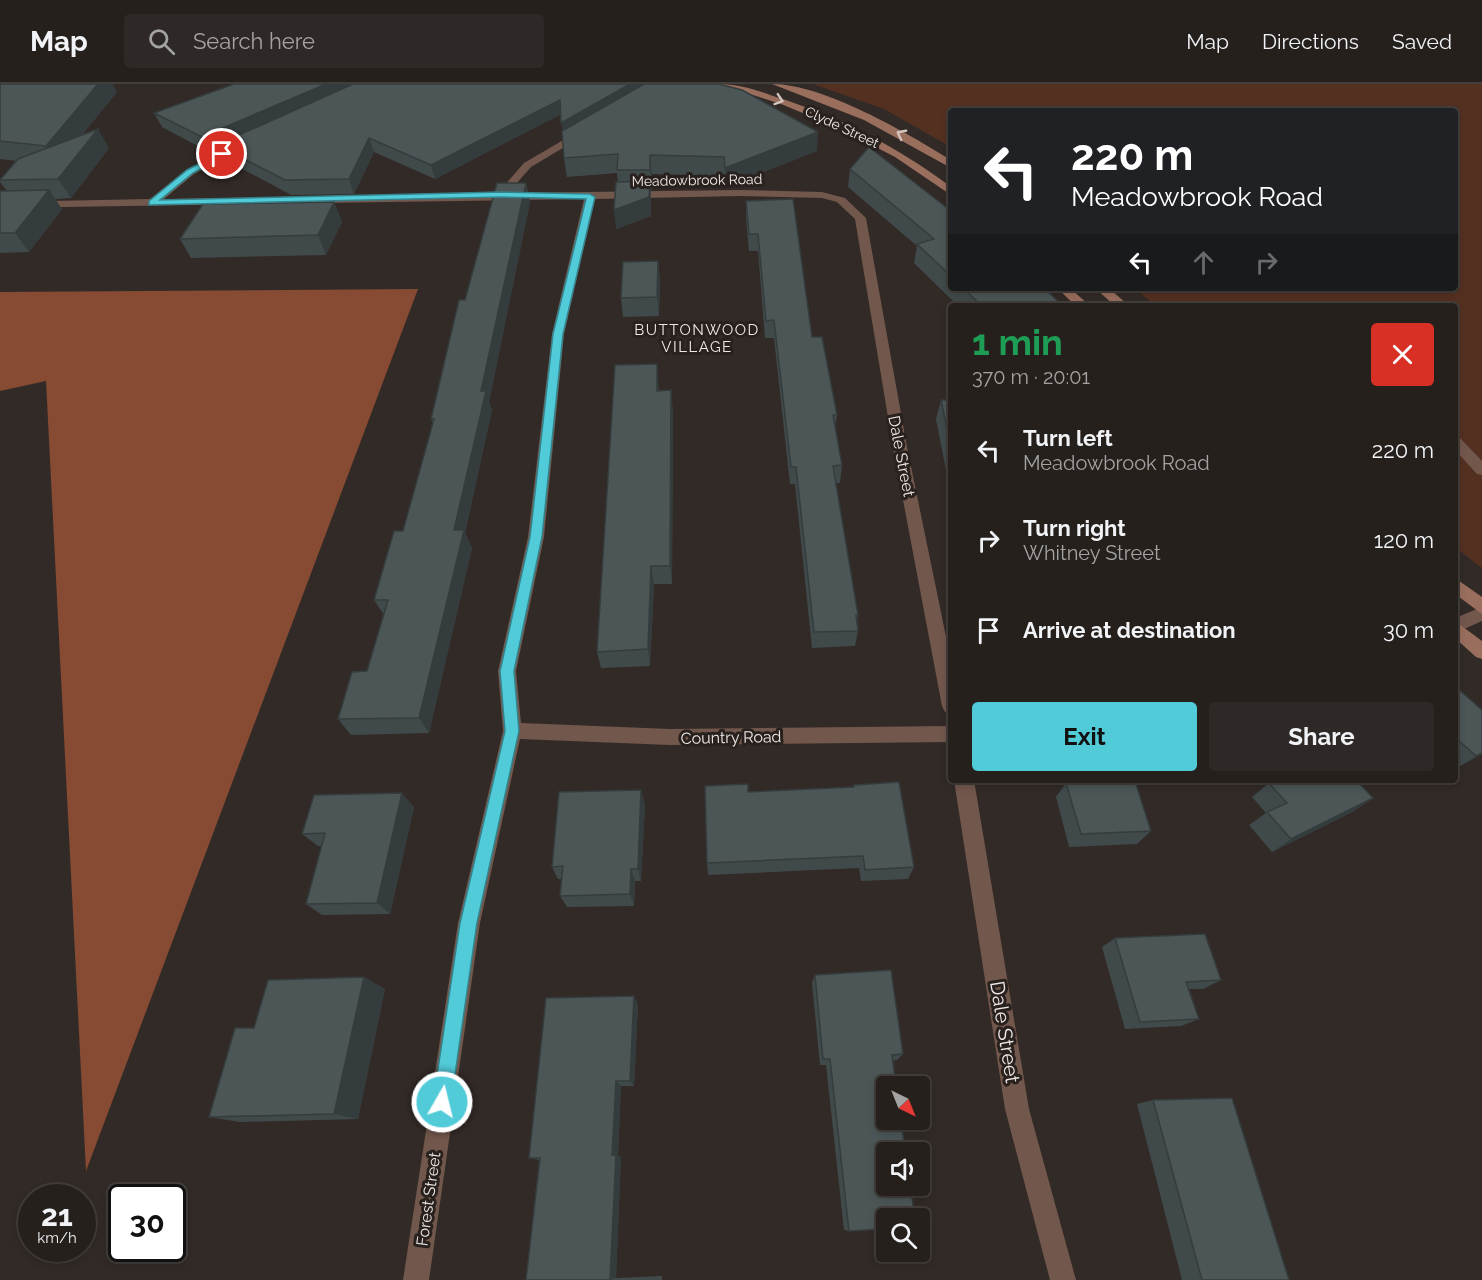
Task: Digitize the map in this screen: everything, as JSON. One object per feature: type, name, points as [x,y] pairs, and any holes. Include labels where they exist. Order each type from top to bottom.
[{"type":"main road","name":"Clyde Street","points":[[723,84],[805,109],[868,138],[902,156],[948,190]]},
{"type":"main road","name":"Clyde Street","points":[[777,84],[823,99],[890,128],[948,163]]},
{"type":"main road","points":[[1066,291],[1080,303]]},
{"type":"main road","points":[[1105,291],[1119,303]]},
{"type":"main road","points":[[1458,587],[1482,607]]},
{"type":"main road","points":[[1458,631],[1482,652]]},
{"type":"street","points":[[502,195],[511,178],[524,167],[595,125]]},
{"type":"street","points":[[152,203],[190,172],[259,136]]},
{"type":"street","name":"Meadowbrook Road","points":[[0,205],[502,195],[590,197],[740,193],[822,195],[841,200],[851,209]]},
{"type":"street","name":"Forest Street","points":[[416,1280],[469,923],[512,731],[507,671],[536,537],[558,334],[590,197]]},
{"type":"street","name":"Dale Street","points":[[851,209],[860,218],[900,447],[948,691]]},
{"type":"street","points":[[1458,444],[1482,470]]},
{"type":"street","points":[[1458,626],[1482,614]]},
{"type":"street","name":"Country Road","points":[[512,731],[670,737],[948,734]]},
{"type":"street","name":"Dale Street","points":[[964,783],[1017,1109],[1063,1280]]},
{"type":"shaded area","points":[[813,84],[1482,84],[1482,568],[1458,549],[1458,303],[1152,303],[1138,291],[1458,291],[1458,108],[948,108],[948,145],[884,109]]},
{"type":"shaded area","points":[[418,289],[86,1171],[46,381],[0,391],[0,292]]},
{"type":"building","points":[[0,84],[98,84],[46,146],[0,141]]},
{"type":"building","points":[[234,84],[326,84],[204,138],[154,113]]},
{"type":"building","points":[[353,84],[630,84],[561,123],[560,100],[431,165],[369,138],[349,179],[285,180],[217,145]]},
{"type":"building","points":[[644,84],[719,84],[742,90],[818,132],[725,168],[724,157],[650,155],[650,170],[617,170],[618,154],[564,158],[562,131]]},
{"type":"building","points":[[98,129],[58,179],[0,180],[18,159]]},
{"type":"building","points":[[869,147],[948,209],[948,273],[917,244],[934,239],[850,169]]},
{"type":"building","points":[[650,181],[649,197],[614,210],[616,182]]},
{"type":"building","points":[[497,183],[526,183],[481,391],[486,391],[454,530],[464,530],[419,718],[338,719],[352,672],[367,671],[388,600],[374,600],[394,531],[403,531],[434,419],[431,419],[459,300],[465,300]]},
{"type":"building","points":[[49,190],[15,233],[0,233],[0,191]]},
{"type":"building","points":[[793,199],[812,337],[822,337],[837,415],[833,415],[842,465],[833,466],[858,615],[856,615],[858,631],[814,632],[796,467],[791,467],[774,320],[766,321],[758,234],[749,234],[746,201]]},
{"type":"building","points":[[334,202],[318,235],[180,239],[203,204]]},
{"type":"building","points":[[658,261],[657,297],[621,298],[623,262]]},
{"type":"building","points":[[966,291],[1047,291],[1060,303],[979,303]]},
{"type":"building","points":[[657,364],[657,391],[671,390],[670,566],[651,566],[648,649],[597,652],[615,365]]},
{"type":"building","points":[[941,400],[948,400],[948,434]]},
{"type":"building","points":[[1458,689],[1482,710],[1482,753],[1476,756],[1458,740]]},
{"type":"building","points":[[899,782],[914,867],[865,870],[863,856],[707,863],[705,786],[748,784],[748,792],[854,787],[854,785]]},
{"type":"building","points":[[1066,783],[1136,783],[1151,831],[1081,834]]},
{"type":"building","points":[[1269,783],[1359,783],[1373,798],[1291,839],[1267,812],[1287,803]]},
{"type":"building","points":[[641,790],[638,869],[631,869],[630,894],[560,896],[563,866],[552,867],[559,792]]},
{"type":"building","points":[[402,793],[377,903],[306,904],[325,833],[302,834],[314,795]]},
{"type":"building","points":[[1205,934],[1221,980],[1186,982],[1199,1019],[1140,1022],[1115,938]]},
{"type":"building","points":[[891,970],[903,1054],[892,1055],[895,1076],[876,1076],[876,1130],[902,1130],[904,1142],[876,1142],[876,1196],[912,1196],[913,1208],[876,1208],[876,1230],[849,1231],[830,1059],[823,1059],[815,975]]},
{"type":"building","points":[[364,977],[334,1114],[209,1117],[235,1028],[254,1028],[268,980]]},
{"type":"building","points":[[634,996],[630,1081],[616,1081],[612,1155],[616,1155],[610,1280],[526,1280],[540,1158],[529,1158],[546,998]]},
{"type":"building","points":[[1232,1098],[1289,1280],[1202,1280],[1153,1100]]},
{"type":"district","name":"BUTTONWOOD VILLAGE","points":[[697,338]]},
{"type":"route","points":[[222,154],[190,172],[152,203],[502,195],[590,197],[558,334],[536,537],[507,671],[512,731],[469,923],[442,1102]]}]
